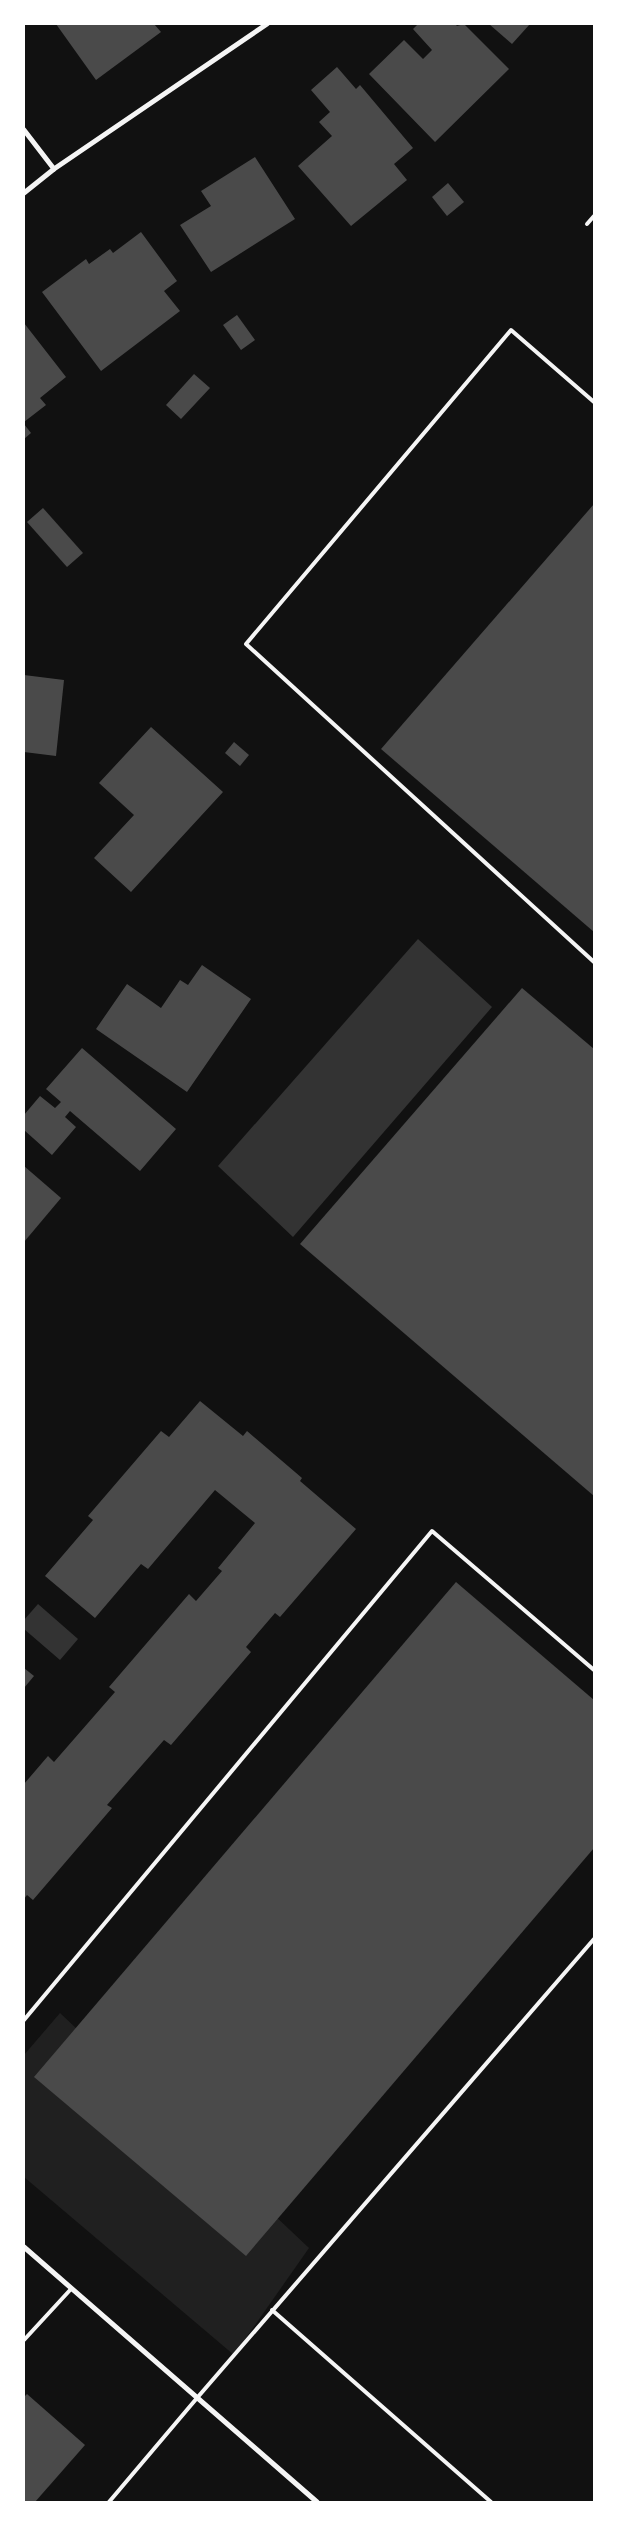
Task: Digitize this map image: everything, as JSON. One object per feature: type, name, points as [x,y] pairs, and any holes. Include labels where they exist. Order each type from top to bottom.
[{"type":"street","points":[[24,193],[54,169],[267,24]]},
{"type":"street","points":[[24,130],[54,169]]},
{"type":"street","points":[[24,2248],[317,2502]]},
{"type":"lane","points":[[587,224],[594,216]]},
{"type":"lane","points":[[594,402],[510,330],[246,644],[594,962]]},
{"type":"lane","points":[[24,2020],[432,1531],[594,1670]]},
{"type":"lane","points":[[109,2502],[272,2310],[594,1939]]},
{"type":"lane","points":[[24,2340],[71,2289]]},
{"type":"lane","points":[[272,2310],[491,2502]]},
{"type":"shaded area","points":[[418,939],[492,1007],[293,1237],[218,1166]]},
{"type":"shaded area","points":[[38,1604],[78,1639],[60,1660],[24,1629],[24,1620]]},
{"type":"shaded area","points":[[60,2013],[309,2248],[234,2355],[24,2177],[24,2055]]},
{"type":"building","points":[[56,24],[154,24],[161,32],[96,80]]},
{"type":"building","points":[[418,24],[455,24],[457,26],[464,24],[509,69],[435,142],[369,74],[404,40],[423,59],[432,50],[413,29]]},
{"type":"building","points":[[489,24],[530,24],[512,44]]},
{"type":"building","points":[[337,67],[356,89],[360,85],[413,148],[394,164],[407,180],[351,226],[298,166],[332,136],[319,122],[330,112],[311,90]]},
{"type":"building","points":[[255,157],[295,219],[211,272],[180,225],[211,206],[201,191]]},
{"type":"building","points":[[448,183],[464,202],[447,216],[432,197]]},
{"type":"building","points":[[141,232],[177,281],[164,291],[180,311],[101,371],[42,292],[86,259],[89,264],[110,249],[113,253]]},
{"type":"building","points":[[237,315],[255,340],[241,350],[223,325]]},
{"type":"building","points":[[24,323],[66,377],[40,398],[46,405],[24,422]]},
{"type":"building","points":[[194,374],[210,388],[181,419],[166,405]]},
{"type":"building","points":[[24,424],[31,433],[24,439]]},
{"type":"building","points":[[594,504],[594,932],[381,749]]},
{"type":"building","points":[[43,508],[83,553],[67,567],[27,522]]},
{"type":"building","points":[[24,675],[64,680],[56,756],[24,752]]},
{"type":"building","points":[[151,727],[223,792],[131,892],[94,858],[134,815],[99,783]]},
{"type":"building","points":[[234,742],[249,755],[240,766],[225,753]]},
{"type":"building","points":[[202,965],[251,999],[187,1092],[96,1029],[127,984],[161,1008],[180,980],[188,985]]},
{"type":"building","points":[[522,988],[594,1049],[594,1496],[300,1244]]},
{"type":"building","points":[[82,1048],[176,1129],[140,1171],[70,1111],[65,1117],[76,1127],[52,1155],[24,1130],[24,1115],[40,1096],[55,1108],[61,1102],[46,1089]]},
{"type":"building","points":[[24,1166],[61,1198],[24,1242]]},
{"type":"building","points":[[200,1401],[243,1436],[247,1431],[302,1478],[300,1481],[356,1529],[280,1617],[275,1613],[246,1647],[251,1652],[171,1745],[164,1740],[107,1805],[112,1808],[33,1900],[27,1895],[24,1899],[24,1784],[48,1756],[54,1762],[115,1692],[109,1687],[189,1594],[196,1601],[222,1571],[218,1568],[255,1523],[215,1490],[148,1569],[141,1564],[95,1618],[45,1576],[93,1520],[88,1516],[161,1431],[169,1437]]},
{"type":"building","points":[[456,1582],[594,1700],[594,1848],[246,2256],[34,2077]]},
{"type":"building","points":[[24,1668],[34,1676],[24,1688]]},
{"type":"building","points":[[27,2394],[85,2445],[35,2502],[24,2502],[24,2397]]}]
